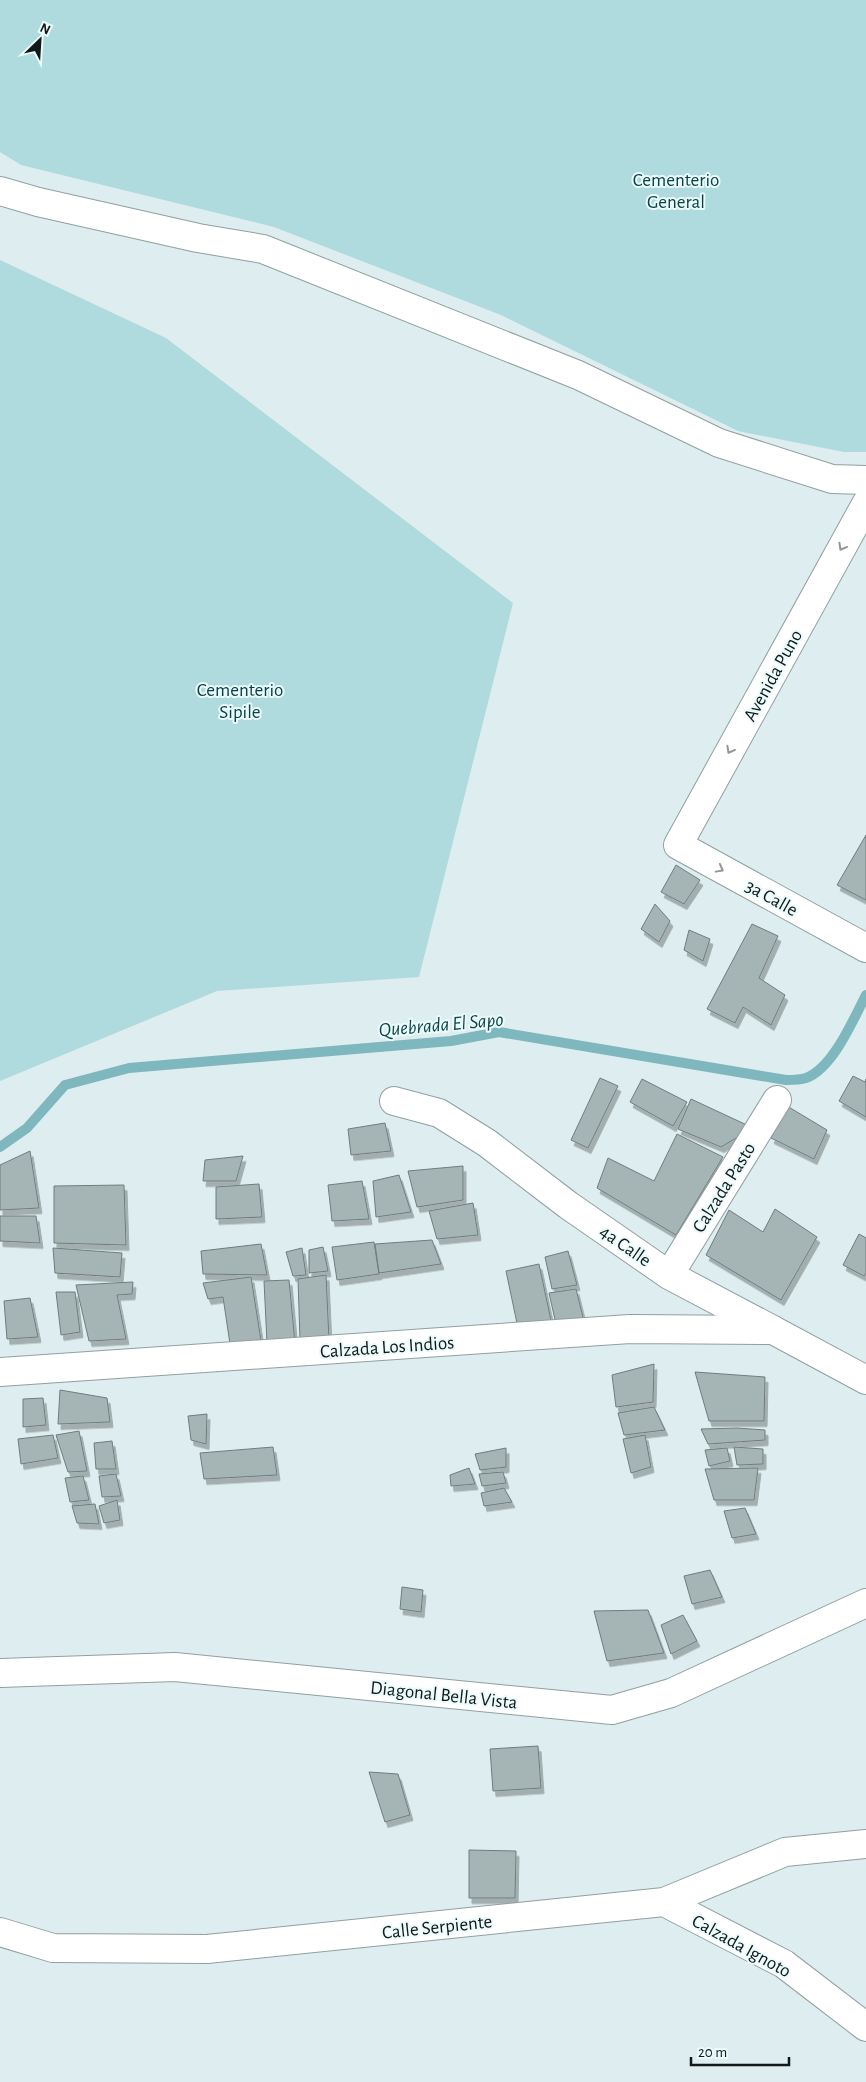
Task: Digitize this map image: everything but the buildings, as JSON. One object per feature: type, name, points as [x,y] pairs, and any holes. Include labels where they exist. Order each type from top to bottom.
[{"type":"street","points":[[0,191],[38,202],[198,238],[263,249],[578,375],[719,443],[832,479],[866,480]]},
{"type":"street","name":"Avenida Puno","points":[[678,845],[866,504]]},
{"type":"street","name":"3a Calle","points":[[678,845],[866,948]]},
{"type":"street","name":"Calzada Pasto","points":[[669,1275],[777,1100]]},
{"type":"street","name":"4a Calle","points":[[394,1101],[440,1113],[479,1138],[568,1205],[669,1275],[866,1380]]},
{"type":"street","name":"Calzada Los Indios","points":[[0,1372],[630,1329],[773,1330]]},
{"type":"street","name":"Diagonal Bella Vista","points":[[0,1673],[175,1667],[612,1710],[671,1693],[866,1603]]},
{"type":"street","name":"Calle Serpiente","points":[[0,1932],[53,1948],[207,1949],[664,1902],[785,1852],[866,1844]]},
{"type":"street","name":"Calzada Ignoto","points":[[664,1902],[784,1964],[866,2027]]},
{"type":"green space","name":"Cementerio General","points":[[0,0],[866,0],[866,452],[844,452],[738,431],[501,315],[274,227],[21,165],[0,152]]},
{"type":"green space","name":"Cementerio Sipile","points":[[0,260],[166,338],[513,603],[419,977],[217,991],[0,1081]]},
{"type":"waterway","name":"Quebrada El Sapo","points":[[0,1147],[27,1128],[65,1085],[129,1068],[451,1041],[499,1032],[786,1080],[801,1079],[816,1073],[833,1054],[866,995]]}]
